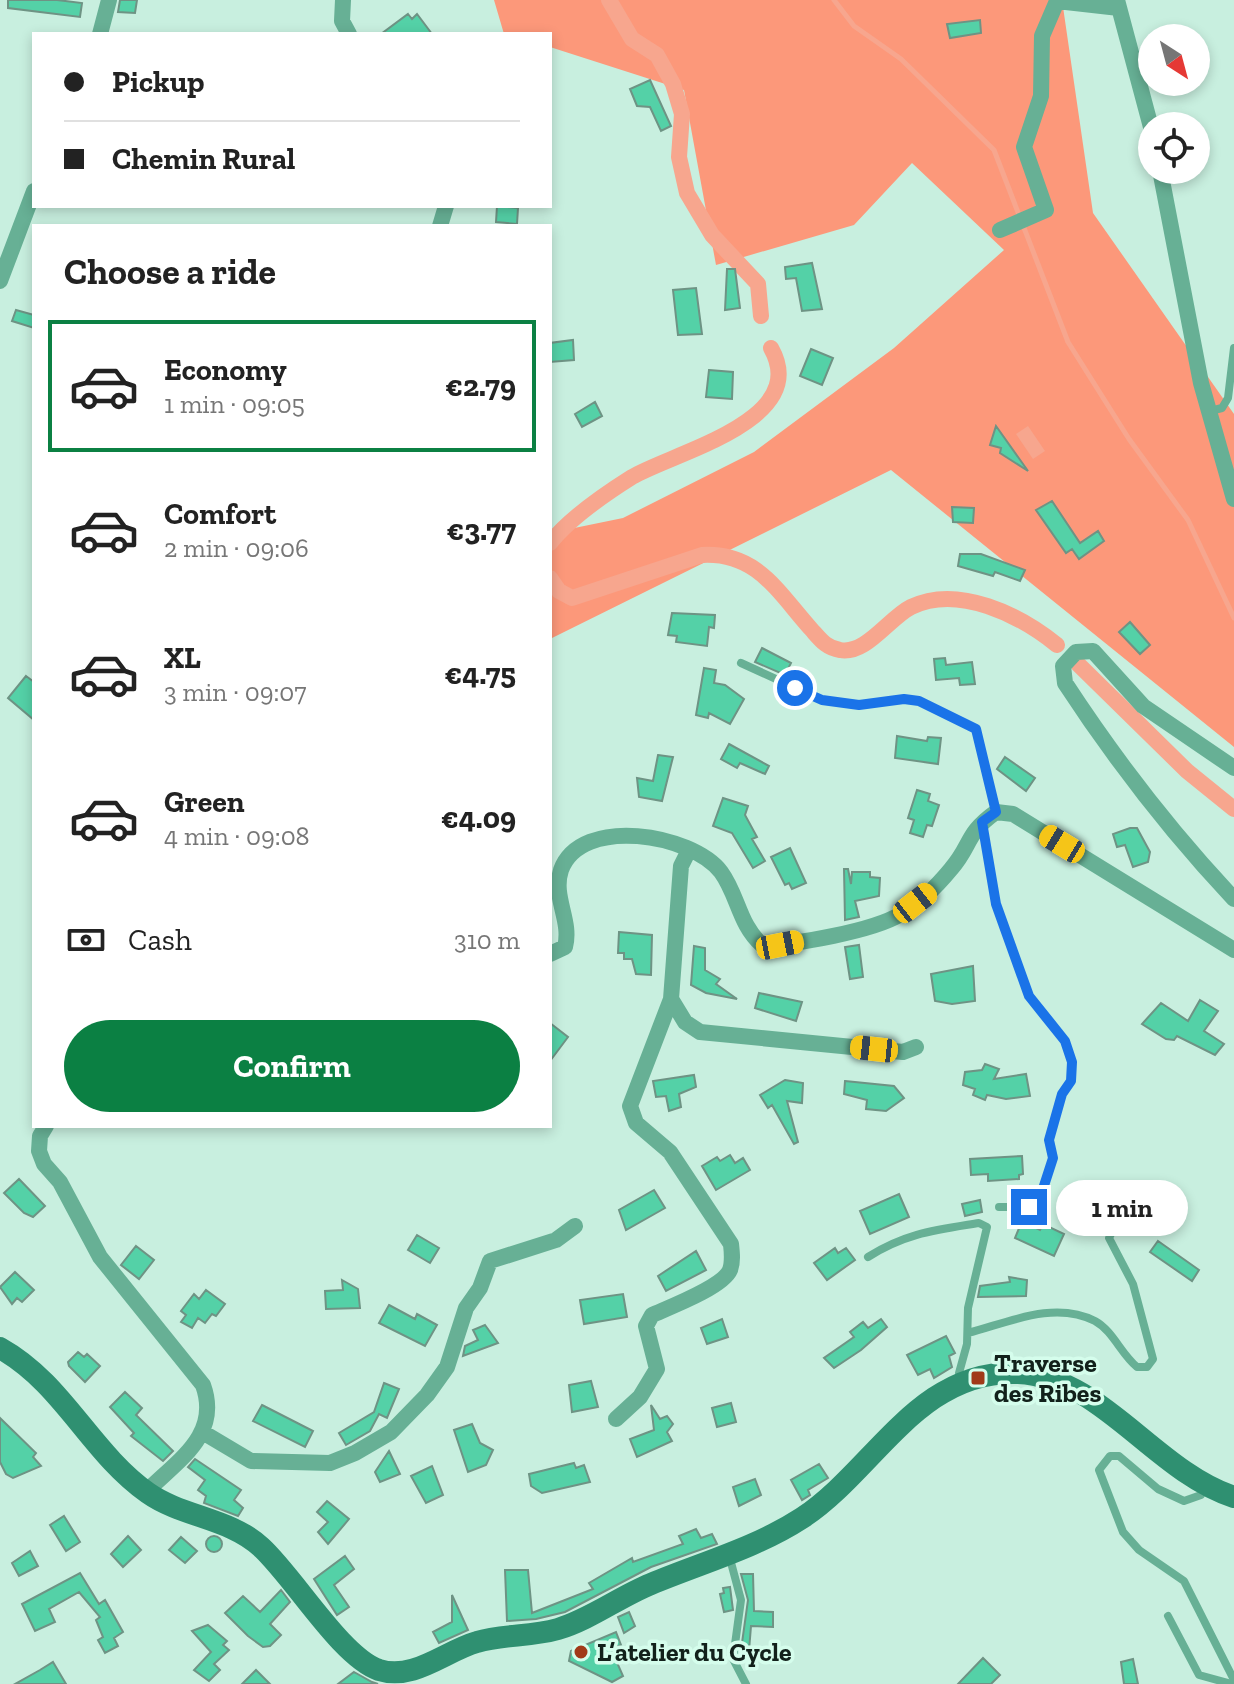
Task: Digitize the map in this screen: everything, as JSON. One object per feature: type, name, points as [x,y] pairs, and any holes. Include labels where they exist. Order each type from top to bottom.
[{"type":"main road","points":[[0,1348],[27,1363],[47,1381],[97,1443],[146,1492],[248,1537],[283,1571],[353,1653],[369,1666],[397,1673],[413,1670],[476,1642],[557,1629],[648,1585],[729,1554],[800,1519],[838,1489],[900,1423],[961,1383],[1017,1373],[1058,1380],[1093,1399],[1152,1451],[1206,1486],[1234,1497]]},
{"type":"street","points":[[101,32],[109,0]]},
{"type":"street","points":[[343,0],[342,21],[348,32]]},
{"type":"street","points":[[1000,230],[1046,210],[1024,147],[1041,96],[1042,36],[1057,1],[1118,4],[1147,112]]},
{"type":"street","points":[[1163,184],[1209,412],[1234,499]]},
{"type":"street","points":[[0,281],[32,196]]},
{"type":"street","points":[[1234,768],[1143,706],[1093,651],[1076,652],[1063,666],[1065,683],[1132,782],[1234,899]]},
{"type":"street","points":[[552,953],[565,947],[569,932],[557,890],[562,868],[577,846],[598,837],[638,835],[689,850],[720,870],[749,933],[762,945],[780,945],[843,933],[899,916],[932,890],[954,866],[974,828],[989,817],[1013,814],[1234,950]]},
{"type":"street","points":[[616,1419],[653,1380],[657,1369],[646,1326],[652,1315],[720,1282],[729,1273],[732,1261],[731,1244],[670,1152],[636,1123],[630,1106],[671,999],[681,866],[689,850]]},
{"type":"street","points":[[671,999],[685,1022],[700,1032],[903,1052],[916,1047]]},
{"type":"street","points":[[45,1128],[40,1136],[39,1151],[44,1164],[60,1182],[100,1257],[203,1385],[208,1417],[204,1433],[146,1492]]},
{"type":"street","points":[[204,1433],[251,1461],[330,1463],[355,1453],[391,1432],[427,1395],[447,1367],[466,1308],[480,1288],[490,1261],[556,1240],[575,1226]]},
{"type":"lane","points":[[1209,412],[1222,408],[1228,398],[1234,348]]},
{"type":"lane","points":[[741,663],[822,700],[859,705],[904,699],[919,701],[976,729],[989,817],[996,904],[1029,996],[1065,1041],[1072,1062],[1071,1081],[1062,1094],[1049,1140],[1053,1158],[1040,1198],[1029,1207],[999,1207]]},
{"type":"lane","points":[[868,1257],[895,1240],[916,1233],[979,1223],[987,1227],[968,1308],[968,1333],[959,1373],[961,1383]]},
{"type":"lane","points":[[968,1333],[1034,1312],[1059,1314],[1094,1321],[1127,1359],[1137,1367],[1147,1367],[1153,1359],[1152,1347],[1133,1284],[1109,1238],[1113,1230]]},
{"type":"lane","points":[[1206,1486],[1201,1495],[1184,1501],[1158,1489],[1119,1456],[1110,1456],[1099,1470],[1123,1532],[1139,1550],[1184,1581],[1233,1682]]},
{"type":"lane","points":[[729,1554],[736,1571],[741,1600],[733,1659],[746,1684]]},
{"type":"lane","points":[[1168,1616],[1199,1675],[1233,1682]]},
{"type":"shaded area","points":[[494,0],[1062,0],[1093,213],[1234,414],[1234,747],[891,470],[552,638],[552,533],[623,518],[754,452],[894,348],[1004,250],[912,163],[854,225],[716,265],[684,90],[552,48],[552,32],[503,32]]},
{"type":"shaded area","points":[[1028,426],[1045,451],[1033,459],[1016,434]]},
{"type":"building","points":[[8,0],[82,3],[80,17],[8,8]]},
{"type":"building","points":[[120,0],[137,0],[135,13],[118,12]]},
{"type":"building","points":[[408,14],[412,19],[417,14],[430,32],[384,32]]},
{"type":"building","points":[[980,20],[981,33],[950,38],[947,24]]},
{"type":"building","points":[[650,80],[671,126],[661,131],[650,107],[637,106],[630,89]]},
{"type":"building","points":[[497,208],[518,208],[517,224],[496,222]]},
{"type":"building","points":[[812,263],[822,309],[802,311],[796,278],[786,279],[785,267]]},
{"type":"building","points":[[727,269],[735,269],[740,308],[725,310]]},
{"type":"building","points":[[696,288],[702,334],[678,335],[673,290]]},
{"type":"building","points":[[16,310],[32,314],[32,327],[12,321]]},
{"type":"building","points":[[573,340],[574,360],[552,362],[552,343]]},
{"type":"building","points":[[811,349],[833,358],[822,385],[800,376]]},
{"type":"building","points":[[709,370],[733,372],[732,399],[706,397]]},
{"type":"building","points":[[595,402],[602,416],[582,427],[575,414]]},
{"type":"building","points":[[996,426],[1028,471],[1000,453],[1001,448],[990,445]]},
{"type":"building","points":[[1052,501],[1080,543],[1098,531],[1104,541],[1079,559],[1072,549],[1066,553],[1036,510]]},
{"type":"building","points":[[952,507],[974,508],[973,523],[953,522]]},
{"type":"building","points":[[960,554],[981,554],[1025,570],[1020,581],[995,572],[993,576],[958,566]]},
{"type":"building","points":[[672,613],[715,615],[714,628],[709,627],[707,646],[676,642],[677,636],[668,635]]},
{"type":"building","points":[[1130,622],[1150,645],[1140,654],[1119,632]]},
{"type":"building","points":[[762,648],[791,663],[785,675],[755,662]]},
{"type":"building","points":[[945,658],[946,665],[972,662],[975,684],[960,685],[959,678],[936,680],[934,659]]},
{"type":"building","points":[[704,668],[716,670],[714,683],[725,685],[744,699],[730,724],[709,713],[708,718],[696,715]]},
{"type":"building","points":[[26,676],[32,680],[32,718],[8,698]]},
{"type":"building","points":[[897,736],[927,741],[928,737],[941,738],[938,764],[895,758]]},
{"type":"building","points":[[729,744],[769,766],[765,774],[740,763],[737,768],[721,759]]},
{"type":"building","points":[[658,755],[673,757],[662,801],[639,797],[637,778],[653,781]]},
{"type":"building","points":[[1005,757],[1035,778],[1026,791],[997,769]]},
{"type":"building","points":[[917,790],[930,794],[928,801],[939,805],[932,826],[927,825],[923,837],[910,833],[914,820],[908,818]]},
{"type":"building","points":[[723,798],[748,806],[745,815],[757,837],[752,839],[765,861],[753,868],[732,833],[713,826]]},
{"type":"building","points":[[1137,828],[1150,852],[1148,862],[1133,867],[1125,845],[1117,847],[1113,834]]},
{"type":"building","points":[[790,848],[806,883],[792,889],[789,883],[785,885],[771,857]]},
{"type":"building","points":[[844,869],[848,869],[851,884],[852,872],[870,872],[870,877],[880,878],[879,896],[855,901],[859,917],[845,920]]},
{"type":"building","points":[[619,932],[652,935],[651,975],[636,974],[632,959],[624,959],[624,953],[618,953]]},
{"type":"building","points":[[859,945],[863,977],[850,979],[845,947]]},
{"type":"building","points":[[694,946],[705,948],[705,970],[720,979],[716,984],[737,999],[706,993],[691,985]]},
{"type":"building","points":[[973,966],[975,1001],[952,1004],[935,1001],[931,974]]},
{"type":"building","points":[[759,993],[802,1002],[796,1021],[755,1008]]},
{"type":"building","points":[[1200,1000],[1218,1011],[1204,1031],[1224,1044],[1215,1055],[1177,1036],[1174,1040],[1166,1039],[1142,1024],[1161,1003],[1188,1021]]},
{"type":"building","points":[[552,1025],[568,1037],[552,1058]]},
{"type":"building","points":[[985,1064],[999,1069],[994,1079],[1026,1074],[1030,1096],[1006,1099],[987,1095],[985,1100],[973,1095],[975,1089],[963,1085],[965,1072],[982,1070]]},
{"type":"building","points":[[694,1075],[696,1087],[679,1094],[681,1107],[669,1111],[666,1096],[656,1097],[653,1081]]},
{"type":"building","points":[[785,1080],[803,1083],[802,1103],[787,1101],[798,1142],[794,1144],[772,1105],[768,1108],[760,1095]]},
{"type":"building","points":[[845,1081],[894,1086],[904,1098],[886,1111],[866,1109],[867,1100],[844,1094]]},
{"type":"building","points":[[730,1155],[735,1163],[743,1158],[750,1170],[716,1190],[702,1166],[717,1157],[720,1161]]},
{"type":"building","points":[[1022,1156],[1023,1174],[1019,1175],[1019,1179],[988,1181],[988,1174],[971,1175],[970,1159]]},
{"type":"building","points":[[19,1179],[45,1206],[33,1217],[24,1213],[4,1193]]},
{"type":"building","points":[[654,1190],[665,1208],[626,1230],[619,1210]]},
{"type":"building","points":[[899,1194],[909,1217],[870,1234],[860,1211]]},
{"type":"building","points":[[980,1200],[982,1212],[965,1216],[962,1204]]},
{"type":"building","points":[[1022,1221],[1040,1230],[1043,1224],[1064,1234],[1054,1256],[1015,1238]]},
{"type":"building","points":[[417,1235],[439,1248],[430,1263],[408,1250]]},
{"type":"building","points":[[1158,1241],[1199,1270],[1192,1281],[1150,1252]]},
{"type":"building","points":[[136,1246],[154,1260],[139,1279],[121,1265]]},
{"type":"building","points":[[835,1248],[838,1253],[846,1248],[855,1260],[827,1280],[814,1263]]},
{"type":"building","points":[[696,1251],[706,1270],[666,1291],[658,1276]]},
{"type":"building","points":[[15,1272],[34,1290],[22,1302],[17,1298],[12,1304],[0,1287]]},
{"type":"building","points":[[1009,1277],[1027,1280],[1026,1296],[978,1297],[980,1286],[1010,1282]]},
{"type":"building","points":[[342,1280],[358,1289],[360,1308],[326,1309],[325,1291],[343,1290]]},
{"type":"building","points":[[206,1290],[225,1304],[216,1316],[212,1314],[205,1323],[198,1318],[192,1328],[181,1322],[186,1315],[181,1311],[194,1294],[199,1299]]},
{"type":"building","points":[[623,1294],[627,1317],[584,1324],[580,1300]]},
{"type":"building","points":[[389,1305],[415,1319],[417,1314],[437,1325],[425,1346],[379,1323]]},
{"type":"building","points":[[722,1319],[728,1337],[707,1344],[701,1328]]},
{"type":"building","points":[[881,1319],[887,1327],[861,1350],[834,1368],[824,1358],[854,1337],[850,1332],[863,1322],[868,1328]]},
{"type":"building","points":[[485,1325],[498,1343],[463,1356],[465,1346],[478,1340],[473,1330]]},
{"type":"building","points":[[946,1336],[955,1353],[949,1356],[952,1367],[934,1378],[930,1369],[918,1375],[907,1355]]},
{"type":"building","points":[[78,1352],[84,1357],[87,1354],[100,1366],[85,1382],[68,1362]]},
{"type":"building","points":[[591,1381],[598,1407],[572,1412],[569,1385]]},
{"type":"building","points":[[384,1383],[399,1389],[387,1418],[379,1414],[370,1431],[346,1445],[339,1433],[374,1412]]},
{"type":"building","points":[[125,1392],[142,1408],[136,1415],[173,1451],[163,1461],[131,1436],[134,1433],[110,1407]]},
{"type":"building","points":[[731,1403],[736,1422],[717,1427],[712,1408]]},
{"type":"building","points":[[262,1405],[313,1431],[305,1447],[253,1421]]},
{"type":"building","points":[[651,1405],[660,1419],[667,1416],[673,1424],[667,1432],[672,1441],[637,1457],[630,1439],[654,1430]]},
{"type":"building","points":[[0,1418],[36,1453],[33,1457],[41,1466],[13,1478],[6,1474],[0,1462]]},
{"type":"building","points":[[472,1424],[480,1443],[493,1450],[486,1465],[468,1472],[454,1430]]},
{"type":"building","points":[[389,1451],[400,1474],[380,1482],[375,1472]]},
{"type":"building","points":[[195,1459],[241,1490],[234,1500],[243,1508],[238,1516],[204,1503],[206,1496],[198,1490],[205,1480],[188,1467]]},
{"type":"building","points":[[574,1463],[576,1468],[584,1465],[590,1482],[542,1493],[531,1486],[529,1474]]},
{"type":"building","points":[[819,1464],[828,1478],[808,1490],[810,1495],[802,1500],[791,1480]]},
{"type":"building","points":[[432,1466],[443,1495],[426,1503],[411,1476]]},
{"type":"building","points":[[755,1479],[761,1495],[739,1506],[733,1487]]},
{"type":"building","points":[[327,1501],[349,1519],[328,1544],[318,1532],[328,1522],[317,1512]]},
{"type":"building","points":[[64,1516],[80,1542],[66,1551],[50,1525]]},
{"type":"building","points":[[696,1529],[701,1538],[712,1534],[717,1544],[651,1567],[565,1612],[536,1619],[507,1621],[505,1570],[528,1570],[532,1613],[593,1589],[589,1583],[632,1558],[633,1562],[683,1544],[679,1536]]},
{"type":"building","points":[[128,1536],[141,1550],[123,1567],[111,1554]]},
{"type":"building","points":[[211,1536],[217,1536],[222,1544],[220,1550],[211,1552],[206,1547],[206,1541]]},
{"type":"building","points":[[181,1537],[197,1551],[185,1563],[169,1550]]},
{"type":"building","points":[[30,1551],[38,1566],[19,1576],[12,1563]]},
{"type":"building","points":[[345,1556],[354,1569],[334,1585],[349,1607],[337,1615],[314,1579]]},
{"type":"building","points":[[80,1573],[99,1604],[105,1600],[123,1632],[114,1638],[118,1646],[105,1653],[98,1640],[103,1637],[96,1620],[100,1617],[79,1592],[49,1609],[55,1622],[35,1631],[22,1604]]},
{"type":"building","points":[[741,1574],[753,1574],[754,1611],[773,1612],[773,1627],[751,1626],[749,1651],[741,1650],[748,1600]]},
{"type":"building","points":[[730,1587],[733,1610],[724,1612],[720,1594],[724,1593],[723,1588]]},
{"type":"building","points":[[281,1590],[290,1602],[270,1624],[281,1635],[270,1646],[263,1647],[248,1636],[225,1613],[243,1596],[260,1612]]},
{"type":"building","points":[[452,1595],[468,1630],[439,1643],[433,1632],[452,1622]]},
{"type":"building","points":[[629,1612],[635,1626],[624,1633],[618,1617]]},
{"type":"building","points":[[208,1625],[227,1641],[223,1645],[229,1650],[214,1664],[220,1670],[209,1681],[194,1670],[211,1652],[192,1631]]},
{"type":"building","points":[[616,1632],[621,1645],[611,1649],[623,1676],[612,1682],[569,1661],[571,1651]]},
{"type":"building","points":[[983,1658],[1000,1675],[991,1684],[958,1684]]},
{"type":"building","points":[[1133,1659],[1138,1684],[1124,1684],[1121,1662]]},
{"type":"building","points":[[53,1662],[66,1684],[15,1684],[40,1670]]},
{"type":"building","points":[[256,1670],[270,1684],[242,1684]]},
{"type":"building","points":[[354,1672],[372,1682],[378,1684],[338,1684]]},
{"type":"waterway","points":[[609,0],[632,39],[657,55],[673,84],[682,114],[679,157],[687,193],[712,235],[758,284],[761,316]]},
{"type":"waterway","points":[[834,0],[854,26],[901,59],[994,150],[1068,342],[1129,439],[1188,520],[1234,618]]},
{"type":"waterway","points":[[552,541],[577,516],[632,477],[733,430],[756,414],[772,395],[779,373],[771,348]]},
{"type":"waterway","points":[[552,581],[559,591],[572,598],[702,555],[721,556],[738,560],[765,577],[820,640],[835,649],[859,647],[911,607],[948,599],[988,606],[1007,614],[1057,645]]},
{"type":"waterway","points":[[1078,664],[1187,771],[1234,809]]},
{"type":"place","name":"Traverse des Ribes","points":[[978,1378]]},
{"type":"place","name":"L’atelier du Cycle","points":[[581,1652]]},
{"type":"route","points":[[795,688],[822,700],[859,705],[904,699],[919,701],[976,729],[982,742],[996,812],[982,822],[996,904],[1029,996],[1065,1041],[1072,1062],[1071,1081],[1062,1094],[1049,1140],[1053,1158],[1040,1198],[1029,1207]]}]
